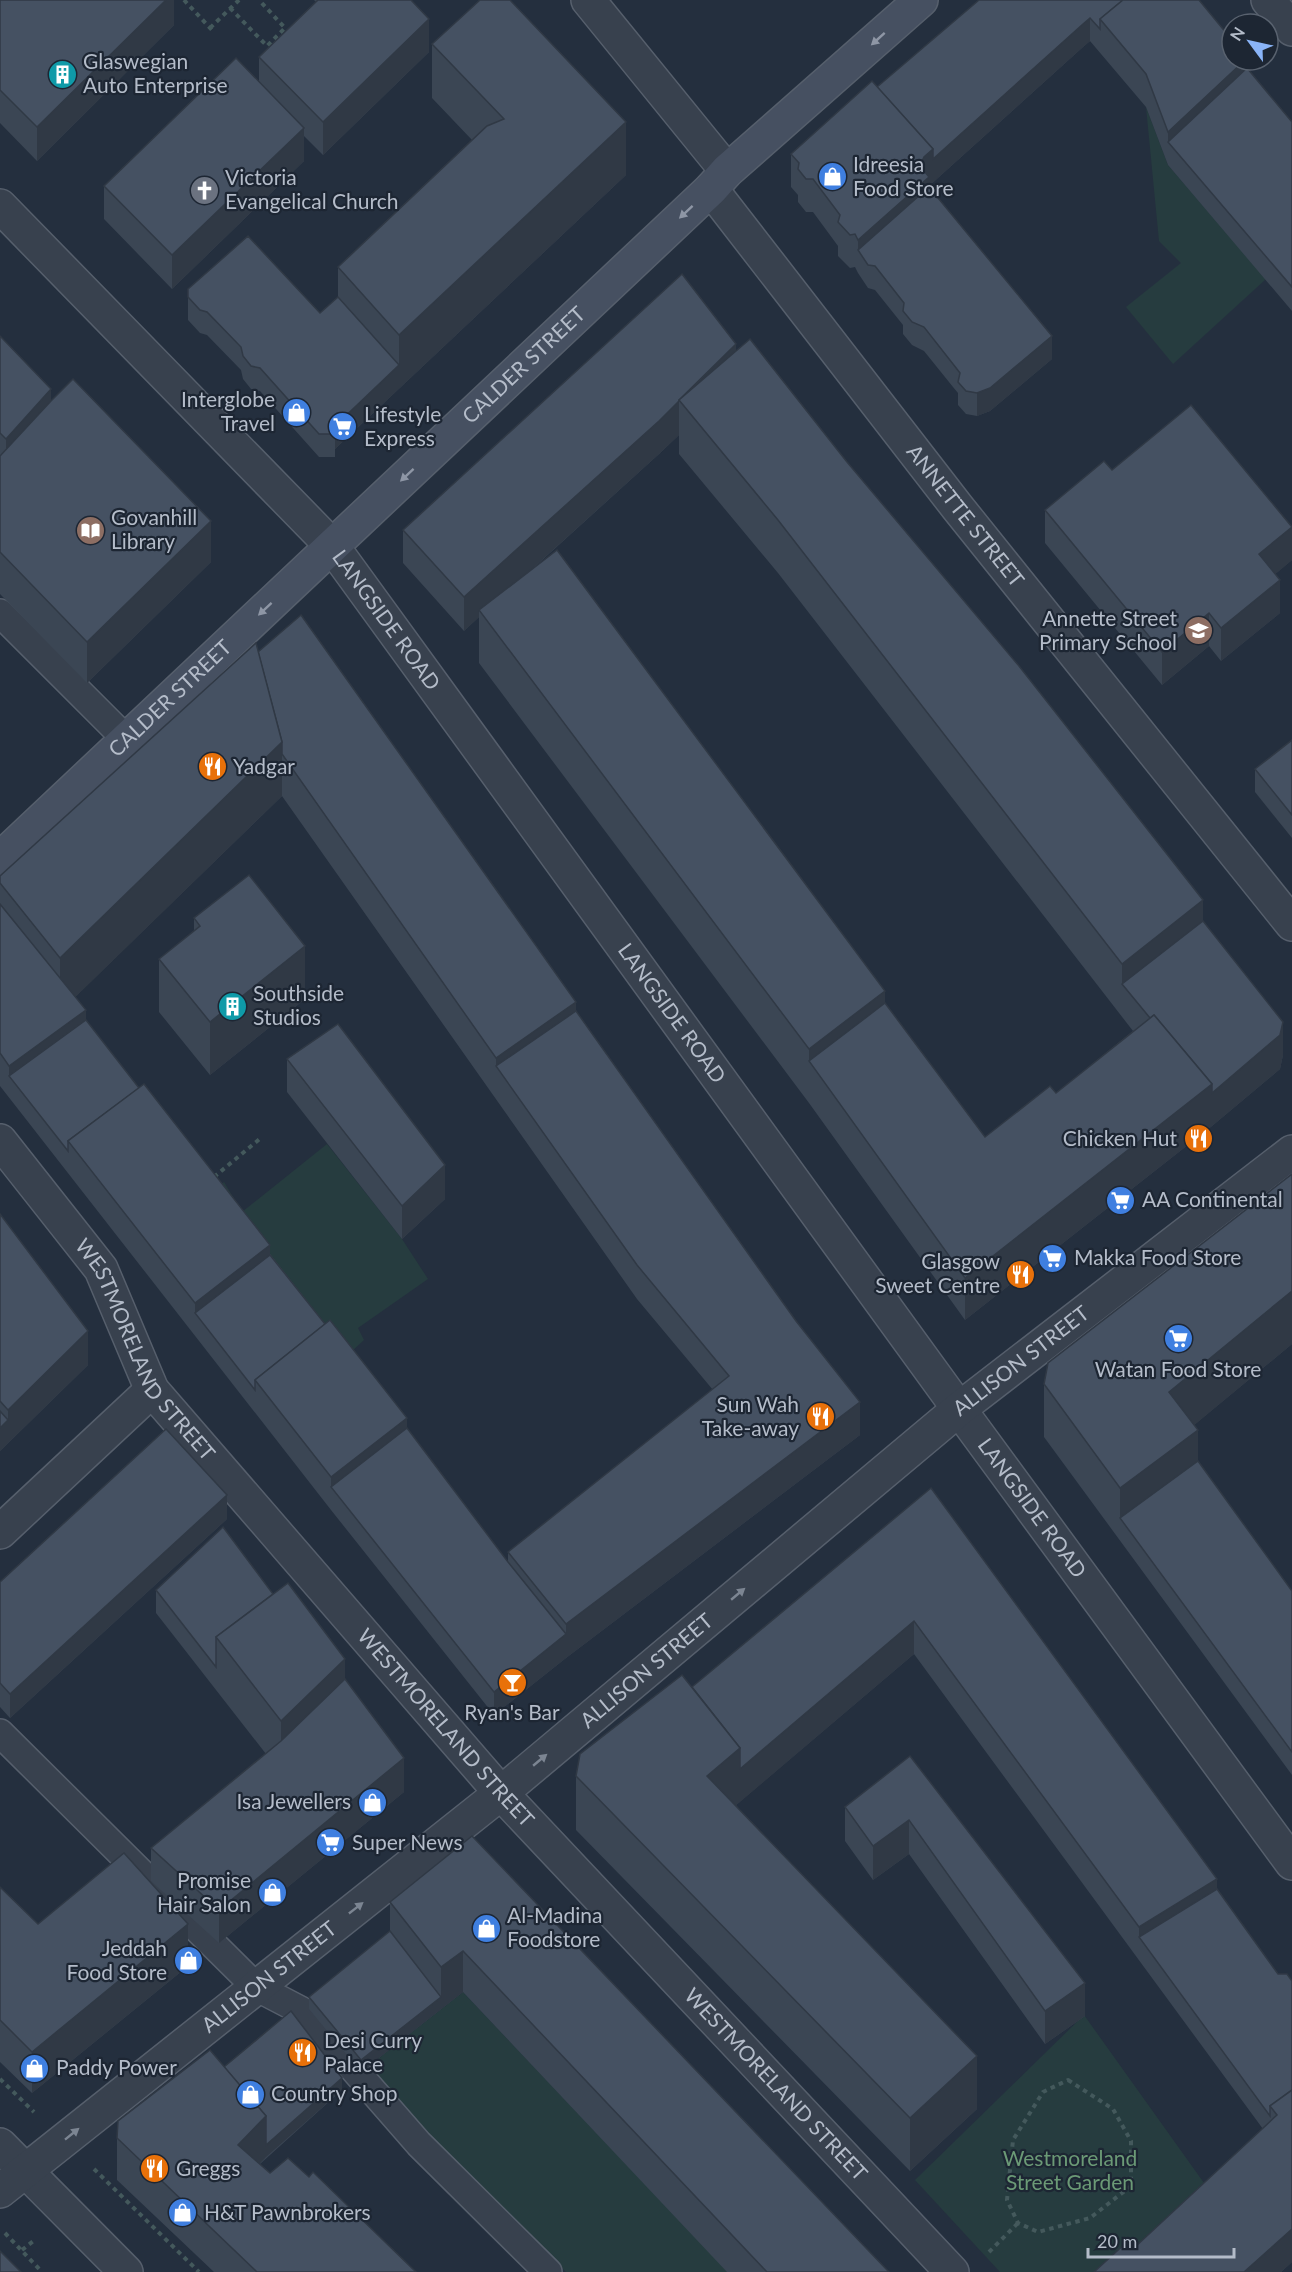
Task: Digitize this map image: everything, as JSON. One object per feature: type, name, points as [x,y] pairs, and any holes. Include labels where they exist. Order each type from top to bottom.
[{"type":"main road","name":"CALDER STREET","points":[[0,859],[719,180],[921,0]]},
{"type":"street","name":"ANNETTE STREET","points":[[588,0],[958,508],[1292,924]]},
{"type":"street","points":[[1268,0],[1292,29]]},
{"type":"street","name":"LANGSIDE ROAD","points":[[0,206],[332,546],[1292,1863]]},
{"type":"street","name":"WESTMORELAND STREET","points":[[0,1141],[101,1269],[152,1390],[501,1793],[952,2272]]},
{"type":"street","name":"ALLISON STREET","points":[[0,2191],[501,1793],[959,1409],[1292,1152]]},
{"type":"street","points":[[0,1532],[152,1390]]},
{"type":"street","points":[[0,2145],[126,2272]]},
{"type":"lane","points":[[0,613],[127,740]]},
{"type":"lane","points":[[0,1733],[256,1987],[304,2012],[419,2144],[548,2272]]},
{"type":"path","points":[[184,0],[211,29],[239,0]]},
{"type":"path","points":[[230,8],[267,46],[285,28],[259,0]]},
{"type":"path","points":[[208,1181],[262,1137]]},
{"type":"path","points":[[0,2079],[199,2272]]},
{"type":"path","points":[[1068,2080],[1113,2109],[1131,2141],[1131,2186],[1090,2218],[1038,2232],[1018,2223],[1007,2200],[1013,2140],[1043,2092],[1068,2080]]},
{"type":"path","points":[[986,2256],[1018,2223]]},
{"type":"path","points":[[0,2228],[42,2272]]},
{"type":"green space","points":[[1146,107],[1168,165],[1266,279],[1173,364],[1126,307],[1181,263],[1159,241]]},
{"type":"green space","points":[[327,1144],[402,1239],[428,1279],[358,1328],[364,1340],[338,1364],[207,1198],[224,1182],[242,1212]]},
{"type":"green space","points":[[463,1992],[728,2272],[566,2272],[361,2072]]},
{"type":"green space","name":"Westmoreland Street Garden","points":[[1084,2015],[1209,2190],[1121,2272],[1000,2272],[915,2180]]},
{"type":"building","name":"Glaswegian Auto Enterprise","points":[[0,0],[166,0],[37,127],[0,90]]},
{"type":"building","points":[[318,0],[411,0],[429,19],[323,122],[259,57]]},
{"type":"building","points":[[480,0],[510,0],[626,122],[399,335],[338,267],[487,126],[504,119],[432,44]]},
{"type":"building","points":[[979,0],[1123,0],[1100,19],[1100,29],[1090,18],[933,159],[933,149],[877,87]]},
{"type":"building","points":[[1123,0],[1199,0],[1220,25],[1220,72],[1232,72],[1168,132],[1146,74],[1100,19]]},
{"type":"building","name":"Victoria Evangelical Church","points":[[236,58],[304,128],[172,255],[104,186]]},
{"type":"building","points":[[1243,72],[1250,72],[1292,122],[1292,287],[1168,142]]},
{"type":"building","points":[[872,81],[933,149],[924,157],[920,166],[929,177],[858,240],[855,234],[850,235],[838,222],[840,215],[813,179],[806,179],[798,169],[799,163],[791,154]]},
{"type":"building","points":[[929,187],[1052,336],[990,388],[977,393],[966,391],[958,382],[960,373],[924,327],[912,322],[903,311],[904,303],[875,266],[868,265],[858,250]]},
{"type":"building","points":[[248,236],[320,313],[338,297],[399,365],[335,426],[335,434],[319,434],[260,368],[251,366],[243,356],[241,347],[207,312],[200,310],[188,297],[188,289]]},
{"type":"building","points":[[682,274],[736,344],[659,421],[464,597],[403,530]]},
{"type":"building","points":[[0,336],[51,389],[6,439],[0,433]]},
{"type":"building","points":[[750,339],[847,462],[1019,666],[1203,900],[1122,964],[778,520],[679,400]]},
{"type":"building","name":"Govanhill Library","points":[[73,379],[211,521],[87,642],[0,552],[0,456]]},
{"type":"building","points":[[1191,405],[1292,527],[1259,554],[1280,580],[1221,628],[1209,613],[1162,652],[1045,510],[1104,461],[1112,470]]},
{"type":"building","points":[[557,550],[885,991],[809,1049],[479,610]]},
{"type":"building","points":[[301,615],[576,1002],[496,1058],[282,754],[282,742],[258,652]]},
{"type":"building","points":[[256,643],[282,742],[60,958],[0,883],[0,876]]},
{"type":"building","points":[[1292,740],[1292,815],[1255,769]]},
{"type":"building","points":[[249,875],[305,946],[210,1022],[159,959],[200,926],[194,918]]},
{"type":"building","points":[[0,904],[86,1010],[9,1066],[0,1053]]},
{"type":"building","points":[[1203,921],[1283,1022],[1280,1035],[1212,1093],[1212,1084],[1154,1015],[1150,1018],[1122,984]]},
{"type":"building","points":[[885,1003],[985,1137],[1050,1086],[1056,1093],[1154,1015],[1212,1084],[965,1278],[809,1061]]},
{"type":"building","points":[[576,1011],[796,1321],[860,1402],[566,1624],[508,1552],[729,1376],[637,1265],[496,1066]]},
{"type":"building","points":[[86,1020],[139,1088],[68,1141],[68,1151],[9,1076]]},
{"type":"building","points":[[338,1024],[445,1165],[402,1206],[287,1059]]},
{"type":"building","points":[[144,1084],[270,1245],[195,1303],[68,1141]]},
{"type":"building","points":[[1292,1174],[1292,1291],[1169,1392],[1198,1430],[1120,1488],[1044,1384],[1048,1363]]},
{"type":"building","points":[[0,1214],[88,1331],[8,1410],[0,1401]]},
{"type":"building","points":[[270,1255],[325,1324],[255,1380],[255,1390],[195,1313]]},
{"type":"building","points":[[330,1320],[407,1418],[331,1477],[255,1380]]},
{"type":"building","points":[[0,1411],[8,1420],[0,1428]]},
{"type":"building","points":[[407,1428],[508,1562],[566,1634],[494,1692],[331,1487]]},
{"type":"building","points":[[166,1429],[227,1495],[10,1694],[0,1683],[0,1582]]},
{"type":"building","points":[[1198,1461],[1292,1591],[1292,1752],[1120,1518]]},
{"type":"building","points":[[931,1488],[1217,1879],[1139,1927],[914,1621],[740,1769],[740,1748],[692,1687]]},
{"type":"building","points":[[223,1527],[273,1594],[216,1637],[216,1667],[156,1590]]},
{"type":"building","points":[[288,1583],[345,1659],[281,1721],[216,1637]]},
{"type":"building","points":[[682,1675],[740,1748],[707,1776],[977,2056],[910,2118],[576,1776],[580,1754]]},
{"type":"building","points":[[345,1679],[404,1758],[219,1910],[151,1848],[281,1741]]},
{"type":"building","points":[[910,1756],[1085,1983],[1045,2011],[909,1820],[873,1846],[845,1807]]},
{"type":"building","points":[[472,1836],[889,2272],[767,2272],[463,1951],[441,1967],[390,1902]]},
{"type":"building","points":[[124,1853],[188,1924],[32,2052],[0,2020],[0,1887],[38,1924]]},
{"type":"building","points":[[1217,1889],[1278,1974],[1287,1974],[1292,1981],[1292,2090],[1270,2106],[1270,2116],[1139,1937]]},
{"type":"building","points":[[390,1931],[441,1997],[361,2060],[309,1997]]},
{"type":"building","points":[[291,2011],[342,2078],[266,2145],[266,2116],[224,2067]]},
{"type":"building","points":[[210,2050],[266,2116],[238,2145],[270,2173],[288,2158],[309,2177],[313,2172],[416,2272],[257,2272],[117,2138],[118,2121]]},
{"type":"building","points":[[1292,2090],[1292,2229],[1244,2272],[1094,2272],[1128,2241],[1134,2248],[1277,2115],[1270,2106]]},
{"type":"building","points":[[0,2251],[21,2272],[0,2272]]},
{"type":"place","name":"Glaswegian Auto Enterprise","points":[[62,74]]},
{"type":"place","name":"Idreesia Food Store","points":[[832,177]]},
{"type":"place","name":"Victoria Evangelical Church","points":[[204,190]]},
{"type":"place","name":"Interglobe Travel","points":[[296,412]]},
{"type":"place","name":"Lifestyle Express","points":[[343,427]]},
{"type":"place","name":"Govanhill Library","points":[[90,530]]},
{"type":"place","name":"Annette Street Primary School","points":[[1198,631]]},
{"type":"place","name":"Yadgar","points":[[212,767]]},
{"type":"place","name":"Southside Studios","points":[[232,1006]]},
{"type":"place","name":"Chicken Hut","points":[[1198,1139]]},
{"type":"place","name":"AA Continental","points":[[1121,1200]]},
{"type":"place","name":"Makka Food Store","points":[[1053,1258]]},
{"type":"place","name":"Glasgow Sweet Centre","points":[[1021,1274]]},
{"type":"place","name":"Watan Food Store","points":[[1178,1339]]},
{"type":"place","name":"Sun Wah Take-away","points":[[820,1417]]},
{"type":"place","name":"Ryan's Bar","points":[[512,1682]]},
{"type":"place","name":"Isa Jewellers","points":[[372,1802]]},
{"type":"place","name":"Super News","points":[[331,1843]]},
{"type":"place","name":"Promise Hair Salon","points":[[272,1893]]},
{"type":"place","name":"Al-Madina Foodstore","points":[[486,1928]]},
{"type":"place","name":"Jeddah Food Store","points":[[188,1961]]},
{"type":"place","name":"Desi Curry Palace","points":[[303,2053]]},
{"type":"place","name":"Paddy Power","points":[[35,2068]]},
{"type":"place","name":"Country Shop","points":[[250,2094]]},
{"type":"place","name":"Greggs","points":[[155,2169]]},
{"type":"place","name":"H&T Pawnbrokers","points":[[183,2213]]}]
